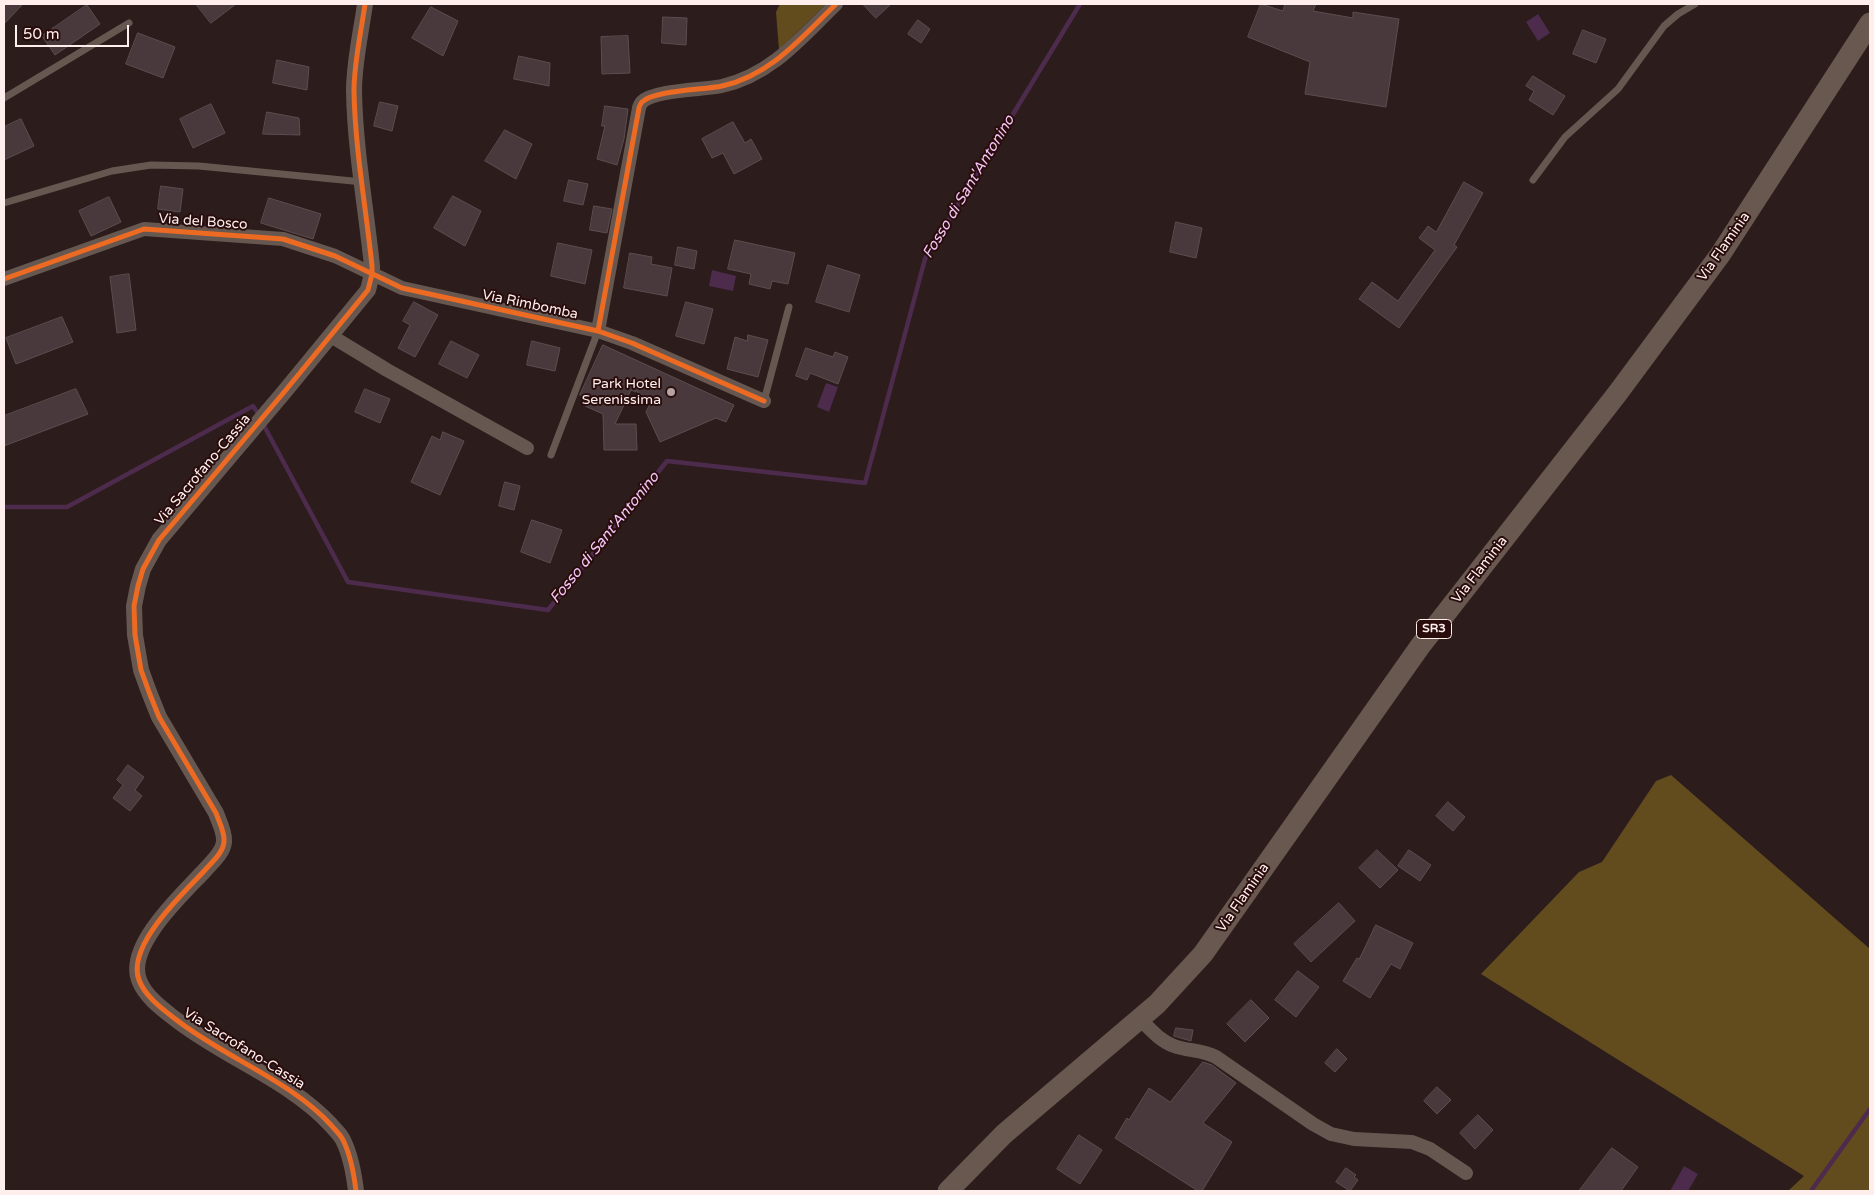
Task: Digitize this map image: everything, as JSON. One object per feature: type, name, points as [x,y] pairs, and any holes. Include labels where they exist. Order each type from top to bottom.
[{"type":"main road","name":"Via Flaminia","points":[[948,1191],[1004,1134],[1140,1019],[1169,992],[1203,954],[1421,645],[1611,402],[1720,255],[1870,23]]},
{"type":"street","name":"Via Sacrofano-Cassia","points":[[356,1191],[350,1155],[342,1138],[322,1116],[300,1098],[189,1030],[153,1001],[139,979],[137,965],[142,945],[161,918],[222,850],[224,842],[222,829],[216,813],[159,717],[137,652],[134,620],[138,586],[159,540],[368,290],[372,274],[354,91],[355,64],[365,4]]},
{"type":"street","points":[[598,331],[639,108],[642,102],[664,94],[722,86],[753,74],[779,59],[836,4]]},
{"type":"street","name":"Via del Bosco","points":[[4,279],[144,229],[283,239],[335,256],[372,274]]},
{"type":"street","name":"Via Rimbomba","points":[[372,274],[402,288],[598,331],[632,343],[764,401]]},
{"type":"street","points":[[331,336],[387,370],[527,448]]},
{"type":"street","points":[[1140,1019],[1162,1040],[1176,1047],[1200,1051],[1216,1057],[1330,1134],[1354,1139],[1412,1142],[1430,1149],[1466,1173]]},
{"type":"lane","points":[[1533,180],[1565,137],[1618,89],[1664,26],[1678,14],[1695,4]]},
{"type":"lane","points":[[4,98],[129,23]]},
{"type":"lane","points":[[4,203],[112,170],[150,165],[199,166],[363,182]]},
{"type":"lane","points":[[764,401],[790,307]]},
{"type":"lane","points":[[552,455],[598,331]]},
{"type":"shaded area","points":[[780,4],[826,4],[779,50],[776,12]]},
{"type":"shaded area","points":[[1538,14],[1550,33],[1538,41],[1526,22]]},
{"type":"shaded area","points":[[712,270],[736,276],[733,291],[709,286]]},
{"type":"shaded area","points":[[826,383],[838,387],[829,412],[817,407]]},
{"type":"shaded area","points":[[1671,775],[1870,949],[1870,1191],[1788,1191],[1804,1176],[1481,974],[1579,872],[1602,862],[1656,781]]},
{"type":"shaded area","points":[[1684,1166],[1698,1174],[1688,1191],[1670,1191]]},
{"type":"building","points":[[4,4],[23,4],[4,24]]},
{"type":"building","points":[[196,4],[236,4],[211,23]]},
{"type":"building","points":[[863,4],[891,4],[876,18]]},
{"type":"building","points":[[1261,4],[1283,11],[1285,4],[1316,4],[1313,11],[1353,18],[1353,12],[1399,19],[1386,107],[1305,94],[1310,62],[1248,37]]},
{"type":"building","points":[[87,5],[100,24],[55,55],[42,36]]},
{"type":"building","points":[[431,7],[458,21],[443,56],[412,38]]},
{"type":"building","points":[[663,17],[687,18],[686,45],[662,43]]},
{"type":"building","points":[[918,20],[930,29],[921,43],[908,34]]},
{"type":"building","points":[[1583,30],[1606,39],[1596,63],[1573,54]]},
{"type":"building","points":[[138,33],[175,47],[163,78],[126,64]]},
{"type":"building","points":[[628,36],[630,73],[602,74],[601,37]]},
{"type":"building","points":[[519,56],[550,63],[549,86],[514,79]]},
{"type":"building","points":[[277,60],[309,67],[307,90],[273,83]]},
{"type":"building","points":[[1533,76],[1565,96],[1553,115],[1529,100],[1534,91],[1526,86]]},
{"type":"building","points":[[380,102],[398,106],[392,131],[374,126]]},
{"type":"building","points":[[211,104],[225,133],[193,148],[180,119]]},
{"type":"building","points":[[605,106],[628,109],[624,139],[617,165],[597,159],[605,126],[602,126]]},
{"type":"building","points":[[267,112],[299,118],[300,135],[263,134]]},
{"type":"building","points":[[21,119],[34,146],[4,160],[4,127]]},
{"type":"building","points":[[733,122],[745,143],[751,139],[762,159],[734,174],[723,153],[712,158],[702,139]]},
{"type":"building","points":[[505,130],[532,144],[516,179],[485,161]]},
{"type":"building","points":[[569,180],[588,184],[583,205],[564,201]]},
{"type":"building","points":[[1464,182],[1483,193],[1454,245],[1457,247],[1399,328],[1359,299],[1372,282],[1398,301],[1435,250],[1419,238],[1428,226],[1436,232]]},
{"type":"building","points":[[161,186],[183,189],[180,212],[158,209]]},
{"type":"building","points":[[453,196],[481,211],[465,246],[434,228]]},
{"type":"building","points":[[109,197],[121,222],[91,236],[79,211]]},
{"type":"building","points":[[269,198],[321,214],[313,239],[261,223]]},
{"type":"building","points":[[594,206],[612,209],[607,233],[590,230]]},
{"type":"building","points":[[1176,222],[1202,228],[1196,258],[1170,252]]},
{"type":"building","points":[[735,240],[795,253],[788,284],[772,281],[770,289],[749,284],[751,274],[728,269]]},
{"type":"building","points":[[558,243],[592,250],[585,284],[551,276]]},
{"type":"building","points":[[678,247],[697,251],[694,269],[675,265]]},
{"type":"building","points":[[630,253],[652,257],[651,264],[672,268],[667,296],[624,288]]},
{"type":"building","points":[[828,265],[860,275],[849,312],[816,302]]},
{"type":"building","points":[[129,274],[136,330],[117,333],[110,277]]},
{"type":"building","points":[[414,302],[438,315],[415,357],[398,348],[410,325],[403,321]]},
{"type":"building","points":[[686,302],[713,309],[704,344],[676,336]]},
{"type":"building","points":[[62,317],[73,342],[16,364],[6,338]]},
{"type":"building","points":[[748,335],[768,340],[758,377],[727,369],[735,337],[747,341]]},
{"type":"building","points":[[451,341],[479,355],[467,378],[439,364]]},
{"type":"building","points":[[532,341],[560,348],[555,371],[527,365]]},
{"type":"building","name":"Park Hotel Serenissima","points":[[603,345],[734,405],[726,422],[716,418],[660,442],[646,412],[652,400],[638,393],[636,387],[636,392],[631,390],[615,424],[636,424],[637,450],[604,450],[603,414],[585,406],[589,398],[580,395]]},
{"type":"building","points":[[806,348],[833,357],[835,352],[848,357],[838,384],[810,373],[807,380],[796,376]]},
{"type":"building","points":[[76,389],[88,414],[4,446],[4,416]]},
{"type":"building","points":[[365,389],[390,399],[380,423],[355,412]]},
{"type":"building","points":[[443,432],[464,441],[440,495],[411,482],[432,436],[440,440]]},
{"type":"building","points":[[505,482],[520,486],[514,510],[499,506]]},
{"type":"building","points":[[532,520],[562,530],[550,563],[521,552]]},
{"type":"building","points":[[128,765],[144,777],[135,790],[142,796],[130,811],[113,798],[123,785],[117,780]]},
{"type":"building","points":[[1448,802],[1465,817],[1453,831],[1436,816]]},
{"type":"building","points":[[1377,850],[1398,870],[1380,888],[1359,868]]},
{"type":"building","points":[[1409,850],[1431,865],[1420,881],[1398,866]]},
{"type":"building","points":[[1339,903],[1355,921],[1311,962],[1294,944]]},
{"type":"building","points":[[1376,925],[1413,943],[1400,969],[1391,964],[1370,998],[1343,981],[1357,958],[1359,959]]},
{"type":"building","points":[[1298,971],[1319,987],[1296,1017],[1275,1000]]},
{"type":"building","points":[[1251,1000],[1269,1018],[1245,1042],[1227,1024]]},
{"type":"building","points":[[1176,1028],[1193,1030],[1191,1041],[1174,1036]]},
{"type":"building","points":[[1337,1049],[1347,1059],[1335,1072],[1325,1063]]},
{"type":"building","points":[[1203,1062],[1212,1065],[1236,1083],[1203,1123],[1232,1142],[1202,1191],[1198,1191],[1115,1138],[1149,1088],[1170,1102]]},
{"type":"building","points":[[1437,1087],[1451,1100],[1437,1114],[1424,1101]]},
{"type":"building","points":[[1478,1115],[1493,1130],[1475,1149],[1460,1133]]},
{"type":"building","points":[[1079,1135],[1102,1150],[1080,1184],[1057,1169]]},
{"type":"building","points":[[1612,1148],[1638,1167],[1621,1191],[1579,1191]]},
{"type":"building","points":[[1346,1168],[1356,1175],[1354,1177],[1358,1180],[1350,1191],[1336,1182]]},
{"type":"waterway","name":"Fosso di Sant'Antonino","points":[[262,422],[348,582],[548,610],[667,461],[865,483],[925,259],[1080,4]]},
{"type":"waterway","name":"Fosso di Sant'Antonino","points":[[4,507],[67,507],[253,406],[259,415]]},
{"type":"waterway","points":[[1811,1191],[1870,1109]]},
{"type":"cycle path","points":[[356,1191],[352,1165],[346,1146],[331,1125],[296,1095],[213,1045],[174,1018],[149,996],[139,980],[137,966],[141,951],[149,936],[171,906],[216,858],[223,846],[224,838],[216,813],[159,717],[149,692],[141,670],[135,635],[134,606],[143,569],[159,540],[368,290],[372,266],[359,157],[354,91],[356,58],[365,4]]},
{"type":"cycle path","points":[[598,331],[639,107],[648,98],[657,95],[722,86],[740,81],[756,73],[784,54],[836,4]]},
{"type":"cycle path","points":[[4,279],[144,229],[283,239],[335,256],[402,288],[598,331],[632,343],[764,401]]},
{"type":"place","name":"Park Hotel Serenissima","points":[[671,392]]}]
